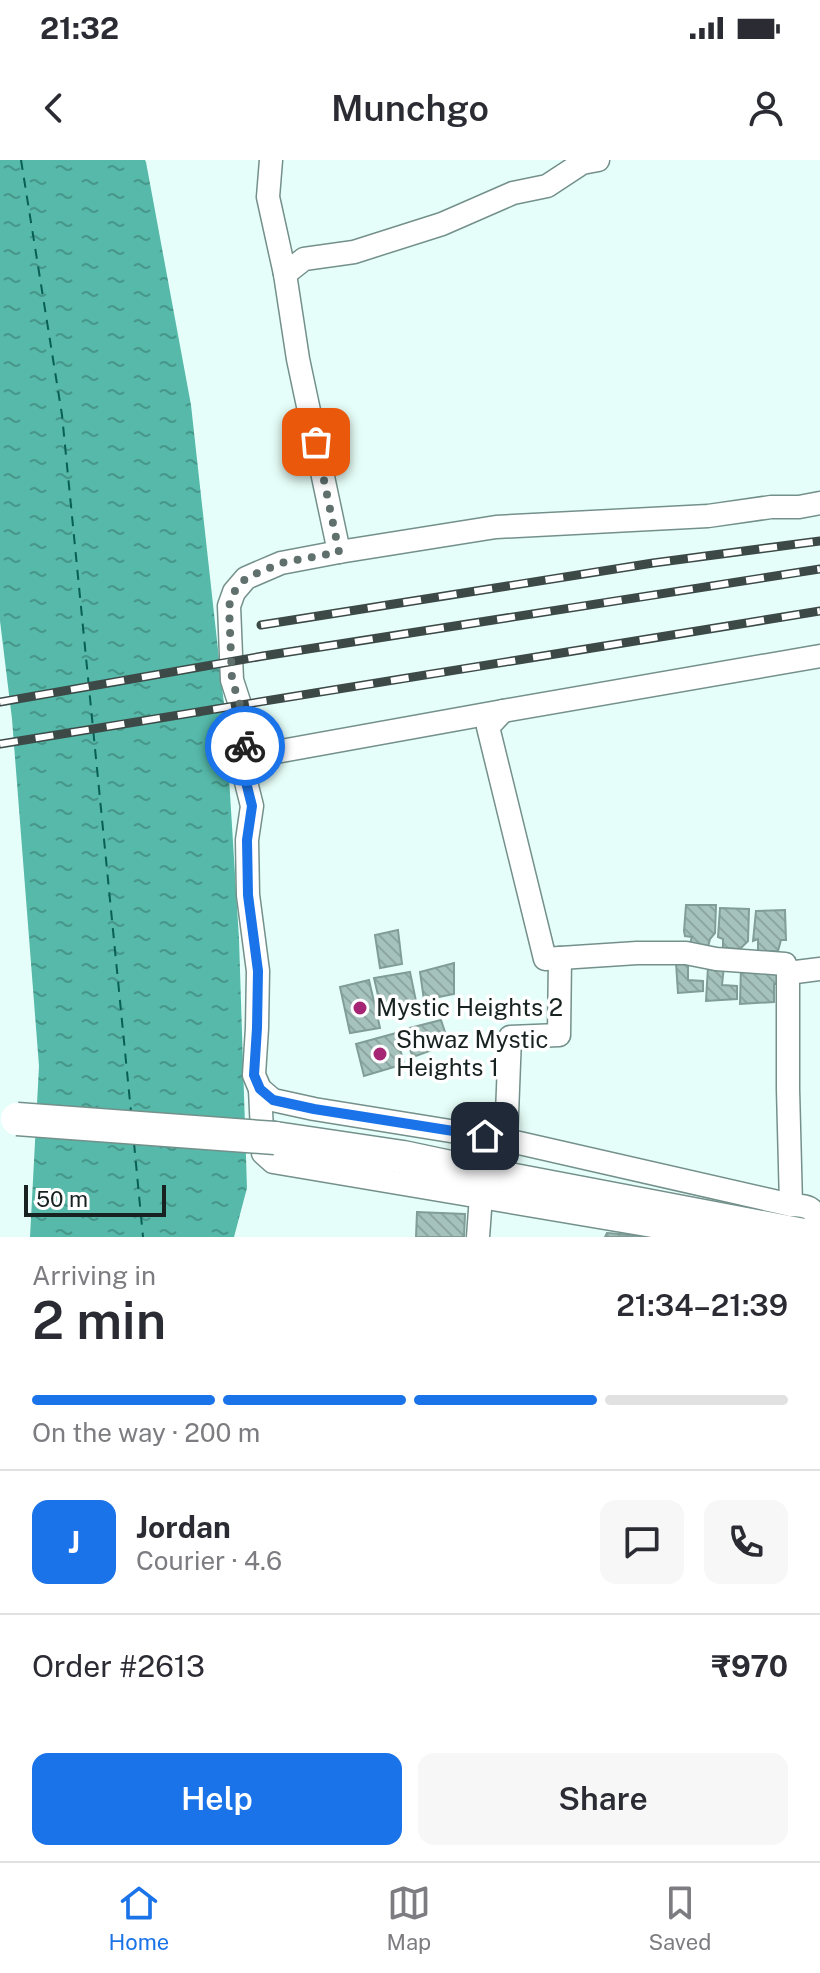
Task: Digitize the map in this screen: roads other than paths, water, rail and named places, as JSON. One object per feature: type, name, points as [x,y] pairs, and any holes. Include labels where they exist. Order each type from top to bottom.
[{"type":"main road","points":[[9,1118],[275,1138],[403,1157],[814,1237]]},
{"type":"street","points":[[271,160],[268,197],[339,552]]},
{"type":"street","points":[[285,274],[304,259],[354,252],[442,224],[513,193],[547,186],[582,163],[598,160]]},
{"type":"street","points":[[718,1237],[273,1162],[263,1153],[260,1089],[254,1075],[258,971],[248,895],[247,840],[252,806],[244,774],[248,757],[245,720],[232,680],[229,606],[234,592],[246,578],[281,563],[339,552],[496,527],[708,516],[820,503]]},
{"type":"street","points":[[248,757],[820,656]]},
{"type":"street","points":[[503,711],[488,727],[545,959],[686,953],[716,959],[785,964],[788,973],[791,1205]]},
{"type":"street","points":[[506,1140],[510,1037],[559,1035],[560,958]]},
{"type":"street","points":[[788,973],[820,969]]},
{"type":"street","points":[[260,1089],[273,1100],[314,1109],[506,1140],[791,1205],[804,1205],[816,1213],[820,1230]]},
{"type":"street","points":[[478,1237],[481,1196]]},
{"type":"water","points":[[0,160],[146,162],[191,405],[225,713],[239,939],[247,1188],[234,1237],[30,1237],[39,1066],[12,719],[0,621]]},
{"type":"railway","points":[[261,625],[653,563],[820,541]]},
{"type":"railway","points":[[0,702],[263,656],[820,569]]},
{"type":"railway","points":[[0,744],[820,611]]},
{"type":"place","name":"Mystic Heights 2","points":[[360,1008]]},
{"type":"place","name":"Shwaz Mystic Heights 1","points":[[380,1054]]}]
